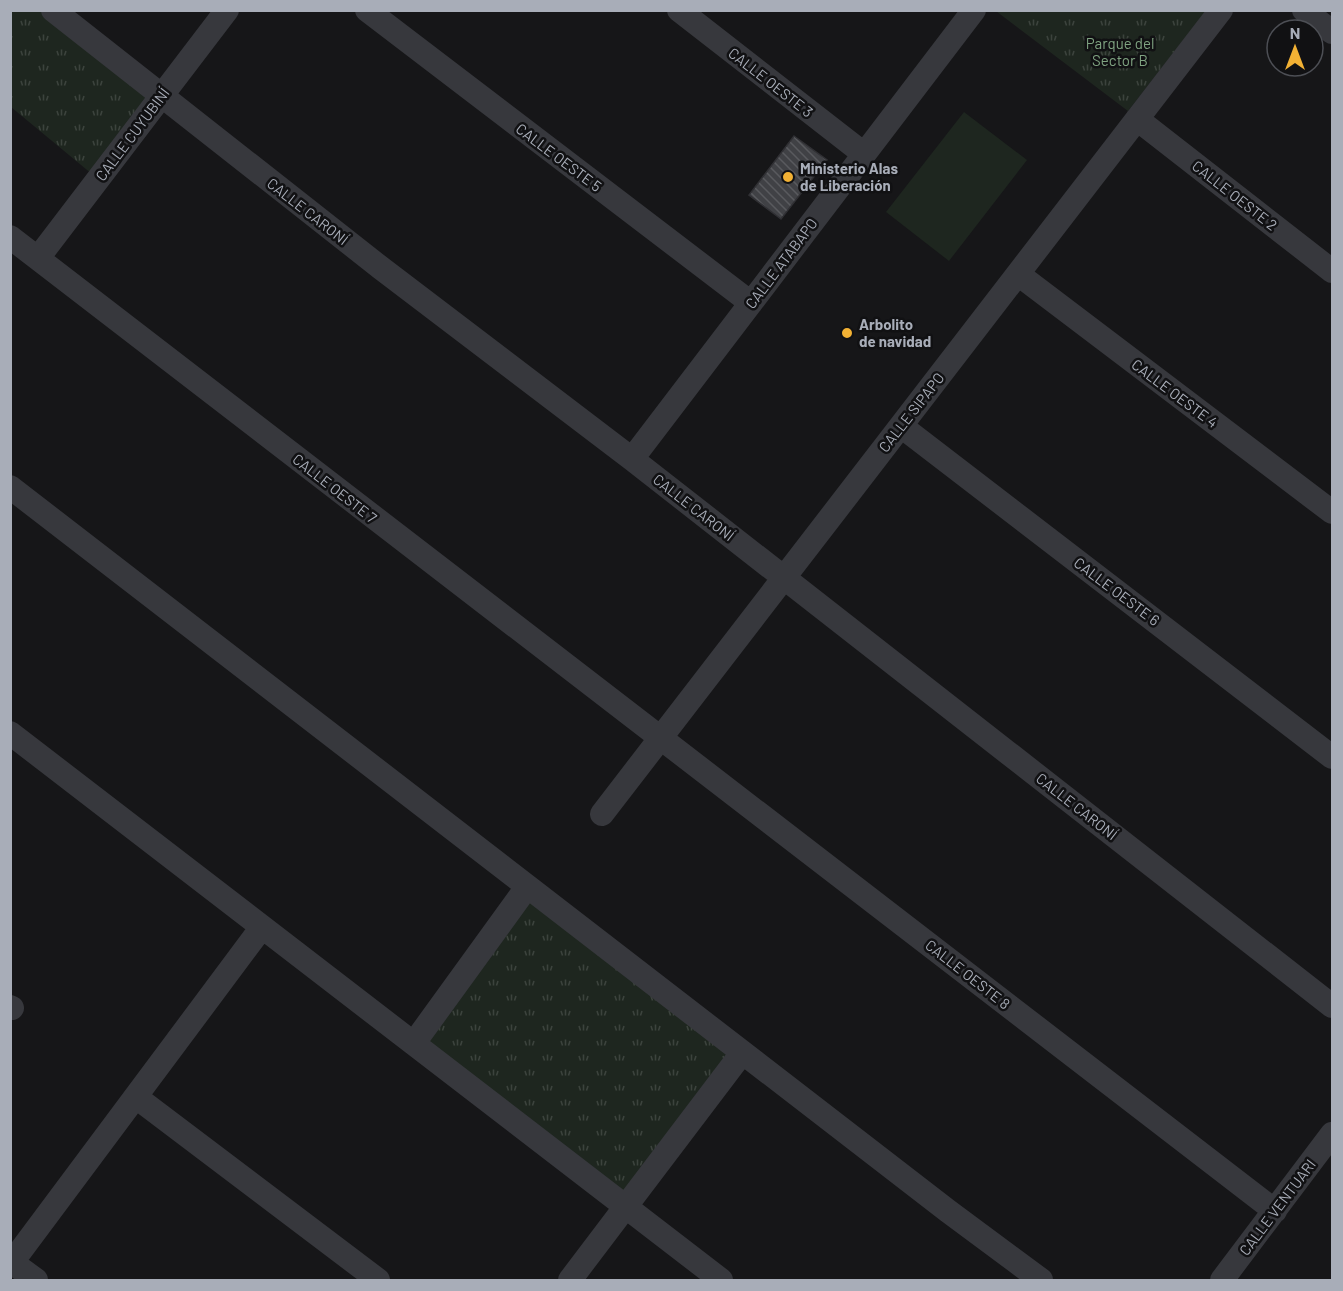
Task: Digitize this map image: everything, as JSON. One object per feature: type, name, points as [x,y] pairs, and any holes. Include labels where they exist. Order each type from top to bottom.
[{"type":"street","name":"CALLE CARONÍ","points":[[53,10],[381,268],[632,459],[1332,1006]]},
{"type":"street","name":"CALLE CUYUBINÍ","points":[[38,258],[227,10]]},
{"type":"street","name":"CALLE OESTE 5","points":[[367,10],[751,303]]},
{"type":"street","name":"CALLE OESTE 3","points":[[679,10],[864,154]]},
{"type":"street","name":"CALLE ATABAPO","points":[[632,459],[974,10]]},
{"type":"street","name":"CALLE SIPAPO","points":[[603,814],[1221,10]]},
{"type":"street","points":[[1304,10],[1332,32]]},
{"type":"street","name":"CALLE OESTE 2","points":[[1137,119],[1332,272]]},
{"type":"street","name":"CALLE OESTE 7","points":[[10,237],[662,737]]},
{"type":"street","name":"CALLE OESTE 4","points":[[1018,274],[1332,512]]},
{"type":"street","name":"CALLE OESTE 6","points":[[901,426],[1332,757]]},
{"type":"street","points":[[10,487],[1041,1281]]},
{"type":"street","points":[[10,733],[722,1281]]},
{"type":"street","name":"CALLE OESTE 8","points":[[662,737],[1275,1211]]},
{"type":"street","points":[[414,1043],[527,887]]},
{"type":"street","points":[[36,1281],[11,1263],[262,927]]},
{"type":"street","points":[[570,1281],[742,1053]]},
{"type":"street","points":[[136,1097],[378,1281]]},
{"type":"street","name":"CALLE VENTUARI","points":[[1222,1281],[1332,1134]]},
{"type":"green space","points":[[10,11],[53,11],[161,95],[98,179],[11,107]]},
{"type":"green space","name":"Parque del Sector B","points":[[996,11],[1206,11],[1128,111]]},
{"type":"green space","points":[[964,112],[1027,160],[949,261],[886,212]]},
{"type":"green space","points":[[527,887],[742,1053],[625,1206],[414,1043]]},
{"type":"building","name":"Ministerio Alas de Liberación","points":[[794,136],[827,160],[781,219],[749,195]]},
{"type":"place","name":"Ministerio Alas de Liberación","points":[[788,177]]},
{"type":"place","name":"Arbolito de navidad","points":[[847,333]]}]
